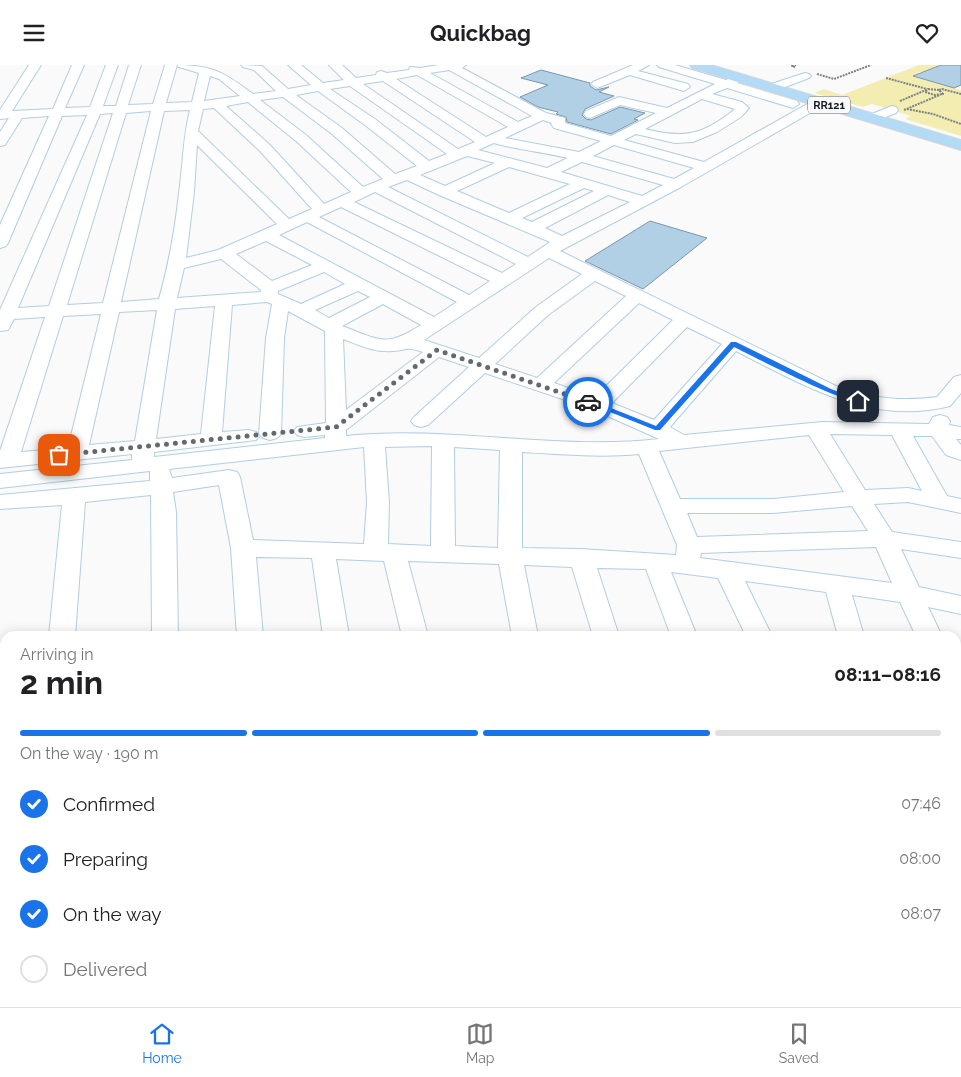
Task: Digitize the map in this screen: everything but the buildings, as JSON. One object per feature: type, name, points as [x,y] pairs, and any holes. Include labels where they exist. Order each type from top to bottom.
[{"type":"main road","name":"RR121","points":[[697,65],[961,145]]},
{"type":"street","points":[[2,115],[35,65]]},
{"type":"street","points":[[0,243],[78,65]]},
{"type":"street","points":[[2,320],[95,111],[112,65]]},
{"type":"street","points":[[135,65],[4,461],[77,453],[148,458],[222,457],[335,435],[437,350]]},
{"type":"street","points":[[77,453],[158,108],[171,65]]},
{"type":"street","points":[[183,65],[223,77],[301,138],[361,193]]},
{"type":"street","points":[[294,65],[321,88],[370,122],[427,167]]},
{"type":"street","points":[[334,65],[354,83],[461,153],[548,173],[644,201]]},
{"type":"street","points":[[370,65],[387,78],[489,140],[518,146],[538,147],[581,157],[676,184]]},
{"type":"street","points":[[597,84],[656,65]]},
{"type":"street","points":[[662,65],[793,104]]},
{"type":"street","points":[[223,77],[258,66],[287,94],[337,131],[394,181]]},
{"type":"street","points":[[2,115],[217,105],[387,78],[414,69],[453,66],[542,116],[560,121],[557,124],[705,167]]},
{"type":"street","points":[[414,69],[517,127]]},
{"type":"street","points":[[622,80],[639,70]]},
{"type":"street","points":[[634,130],[676,140],[689,140],[719,125],[743,108],[670,84],[639,70]]},
{"type":"street","points":[[165,631],[162,487],[148,458],[168,303],[177,263],[191,133],[205,71]]},
{"type":"street","points":[[772,88],[805,76]]},
{"type":"street","points":[[548,173],[669,111],[740,78]]},
{"type":"street","points":[[654,91],[670,84]]},
{"type":"street","points":[[590,113],[619,101],[669,111]]},
{"type":"street","points":[[224,253],[273,295],[331,327],[384,346],[395,346],[409,341],[555,246],[676,184],[820,102]]},
{"type":"street","points":[[217,105],[265,148],[315,214],[468,301]]},
{"type":"street","points":[[873,118],[896,108]]},
{"type":"street","points":[[0,142],[4,130],[18,114]]},
{"type":"street","points":[[177,263],[197,261],[224,253],[361,193],[378,188],[461,153],[542,116]]},
{"type":"street","points":[[538,147],[571,129]]},
{"type":"street","points":[[191,133],[287,225]]},
{"type":"street","points":[[630,170],[660,153]]},
{"type":"street","points":[[444,192],[506,163]]},
{"type":"street","points":[[409,175],[444,192],[533,228],[555,246],[595,273],[733,344],[829,390],[858,401],[902,406],[943,402]]},
{"type":"street","points":[[510,218],[583,183]]},
{"type":"street","points":[[378,188],[527,263]]},
{"type":"street","points":[[533,228],[607,190]]},
{"type":"street","points":[[343,202],[502,280]]},
{"type":"street","points":[[267,235],[433,324]]},
{"type":"street","points":[[2,320],[55,311],[273,295],[326,266]]},
{"type":"street","points":[[421,421],[542,311],[595,273]]},
{"type":"street","points":[[302,310],[358,284]]},
{"type":"street","points":[[541,385],[638,294]]},
{"type":"street","points":[[270,434],[275,338],[273,295]]},
{"type":"street","points":[[331,327],[383,297]]},
{"type":"street","points":[[224,299],[222,457],[243,548],[250,631]]},
{"type":"street","points":[[599,405],[684,319]]},
{"type":"street","points":[[331,327],[335,435]]},
{"type":"street","points":[[409,341],[599,405],[652,438],[688,555]]},
{"type":"street","points":[[652,438],[733,344]]},
{"type":"street","points":[[961,381],[943,402],[938,431],[954,450],[961,453]]},
{"type":"street","points":[[816,429],[884,539],[927,631]]},
{"type":"street","points":[[0,502],[74,497],[162,487],[270,434],[335,435],[374,440],[443,440],[594,450],[652,438],[682,443],[816,429],[961,433]]},
{"type":"street","points":[[899,430],[939,501]]},
{"type":"street","points":[[374,440],[378,501],[385,553],[413,631]]},
{"type":"street","points":[[443,440],[443,555]]},
{"type":"street","points":[[510,445],[510,557],[524,631]]},
{"type":"street","points":[[0,481],[148,458]]},
{"type":"street","points":[[673,506],[773,505],[856,496],[908,495],[961,506]]},
{"type":"street","points":[[62,631],[74,497]]},
{"type":"street","points":[[243,548],[510,557],[581,557],[655,561],[688,555],[884,539],[961,549]]},
{"type":"street","points":[[323,551],[335,631]]},
{"type":"street","points":[[688,555],[728,570],[910,594],[961,605]]},
{"type":"street","points":[[581,557],[604,631]]},
{"type":"street","points":[[655,561],[682,631]]},
{"type":"street","points":[[728,570],[757,631]]},
{"type":"street","points":[[836,584],[850,631]]},
{"type":"path","points":[[834,79],[871,65]]},
{"type":"path","points":[[886,78],[927,89],[942,89],[961,94]]},
{"type":"path","points":[[927,89],[924,91],[928,94],[942,94]]},
{"type":"path","points":[[896,108],[927,89]]},
{"type":"path","points":[[939,90],[942,94]]},
{"type":"path","points":[[906,109],[942,94]]},
{"type":"path","points":[[896,108],[934,114],[961,124]]},
{"type":"shaded area","points":[[919,65],[936,65],[947,68],[931,75],[920,72],[912,76],[961,90],[961,136],[905,119],[911,116],[872,104],[863,107],[814,93],[824,89],[842,95]]},
{"type":"way so far","points":[[59,455],[336,427],[437,350],[588,402]]},
{"type":"route","points":[[588,402],[657,429],[733,344],[829,390],[858,401]]}]
